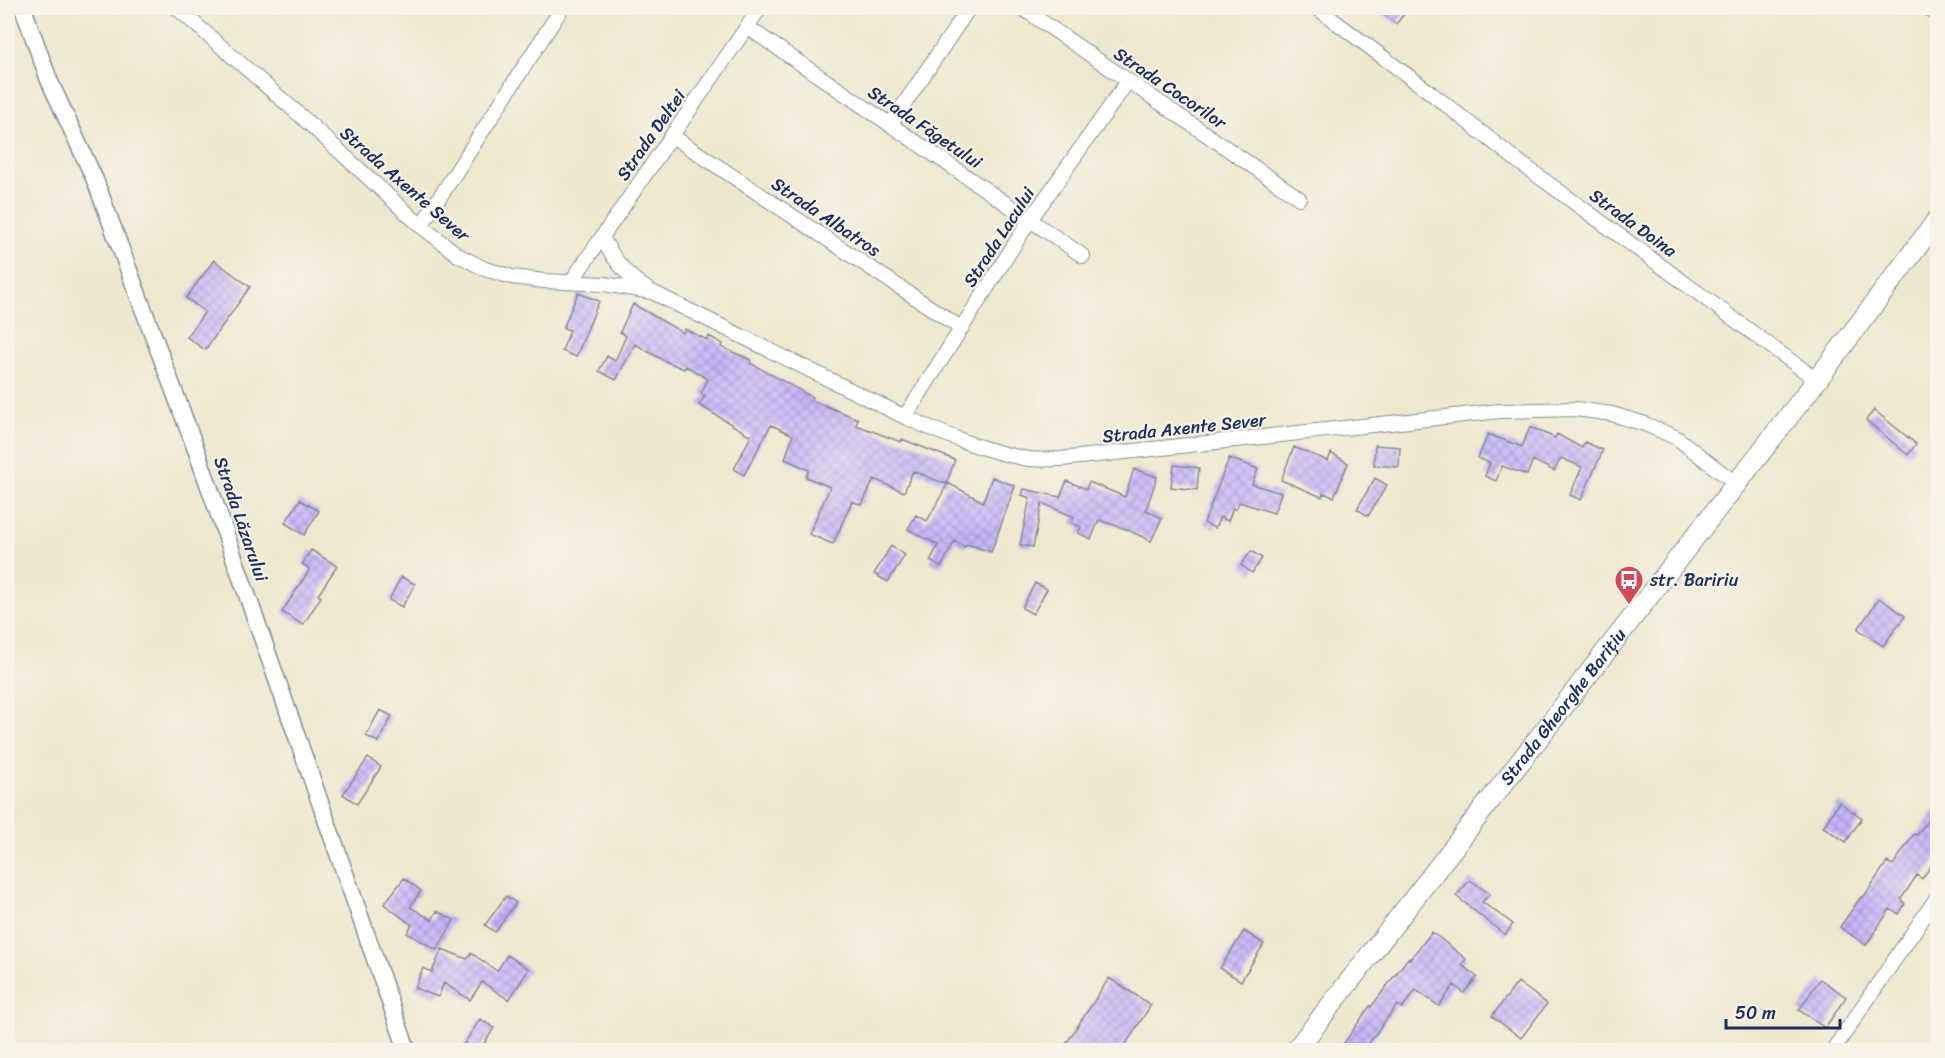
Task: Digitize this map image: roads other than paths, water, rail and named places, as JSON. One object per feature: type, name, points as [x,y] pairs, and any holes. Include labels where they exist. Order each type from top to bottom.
[{"type":"main road","name":"Strada Gheorghe Barițiu","points":[[1296,1050],[1817,380],[1938,219]]},
{"type":"street","name":"Strada Lăzarului","points":[[22,8],[49,80],[95,180],[194,444],[407,1050]]},
{"type":"street","name":"Strada Axente Sever","points":[[177,8],[302,117],[421,226],[458,255],[485,269],[512,277],[604,284],[652,292]]},
{"type":"street","points":[[421,226],[562,8]]},
{"type":"street","name":"Strada Deltei","points":[[571,282],[760,8]]},
{"type":"street","points":[[890,125],[969,8]]},
{"type":"street","name":"Strada Cocorilor","points":[[1022,8],[1299,198]]},
{"type":"street","name":"Strada Doina","points":[[1317,8],[1515,159],[1817,380]]},
{"type":"street","points":[[1928,8],[1938,15]]},
{"type":"street","name":"Strada Făgetului","points":[[747,27],[1083,256]]},
{"type":"street","name":"Strada Lacului","points":[[905,417],[1030,220],[1128,81]]},
{"type":"street","name":"Strada Albatros","points":[[672,136],[960,328]]},
{"type":"street","name":"Strada Axente Sever","points":[[603,237],[611,254],[622,269],[652,292],[934,430],[1000,452],[1030,459],[1061,459],[1500,411],[1576,409],[1611,414],[1645,424],[1677,438],[1736,483]]},
{"type":"street","points":[[1833,1050],[1938,896]]},
{"type":"place","name":"str. Baririu","points":[[1629,606]]}]
